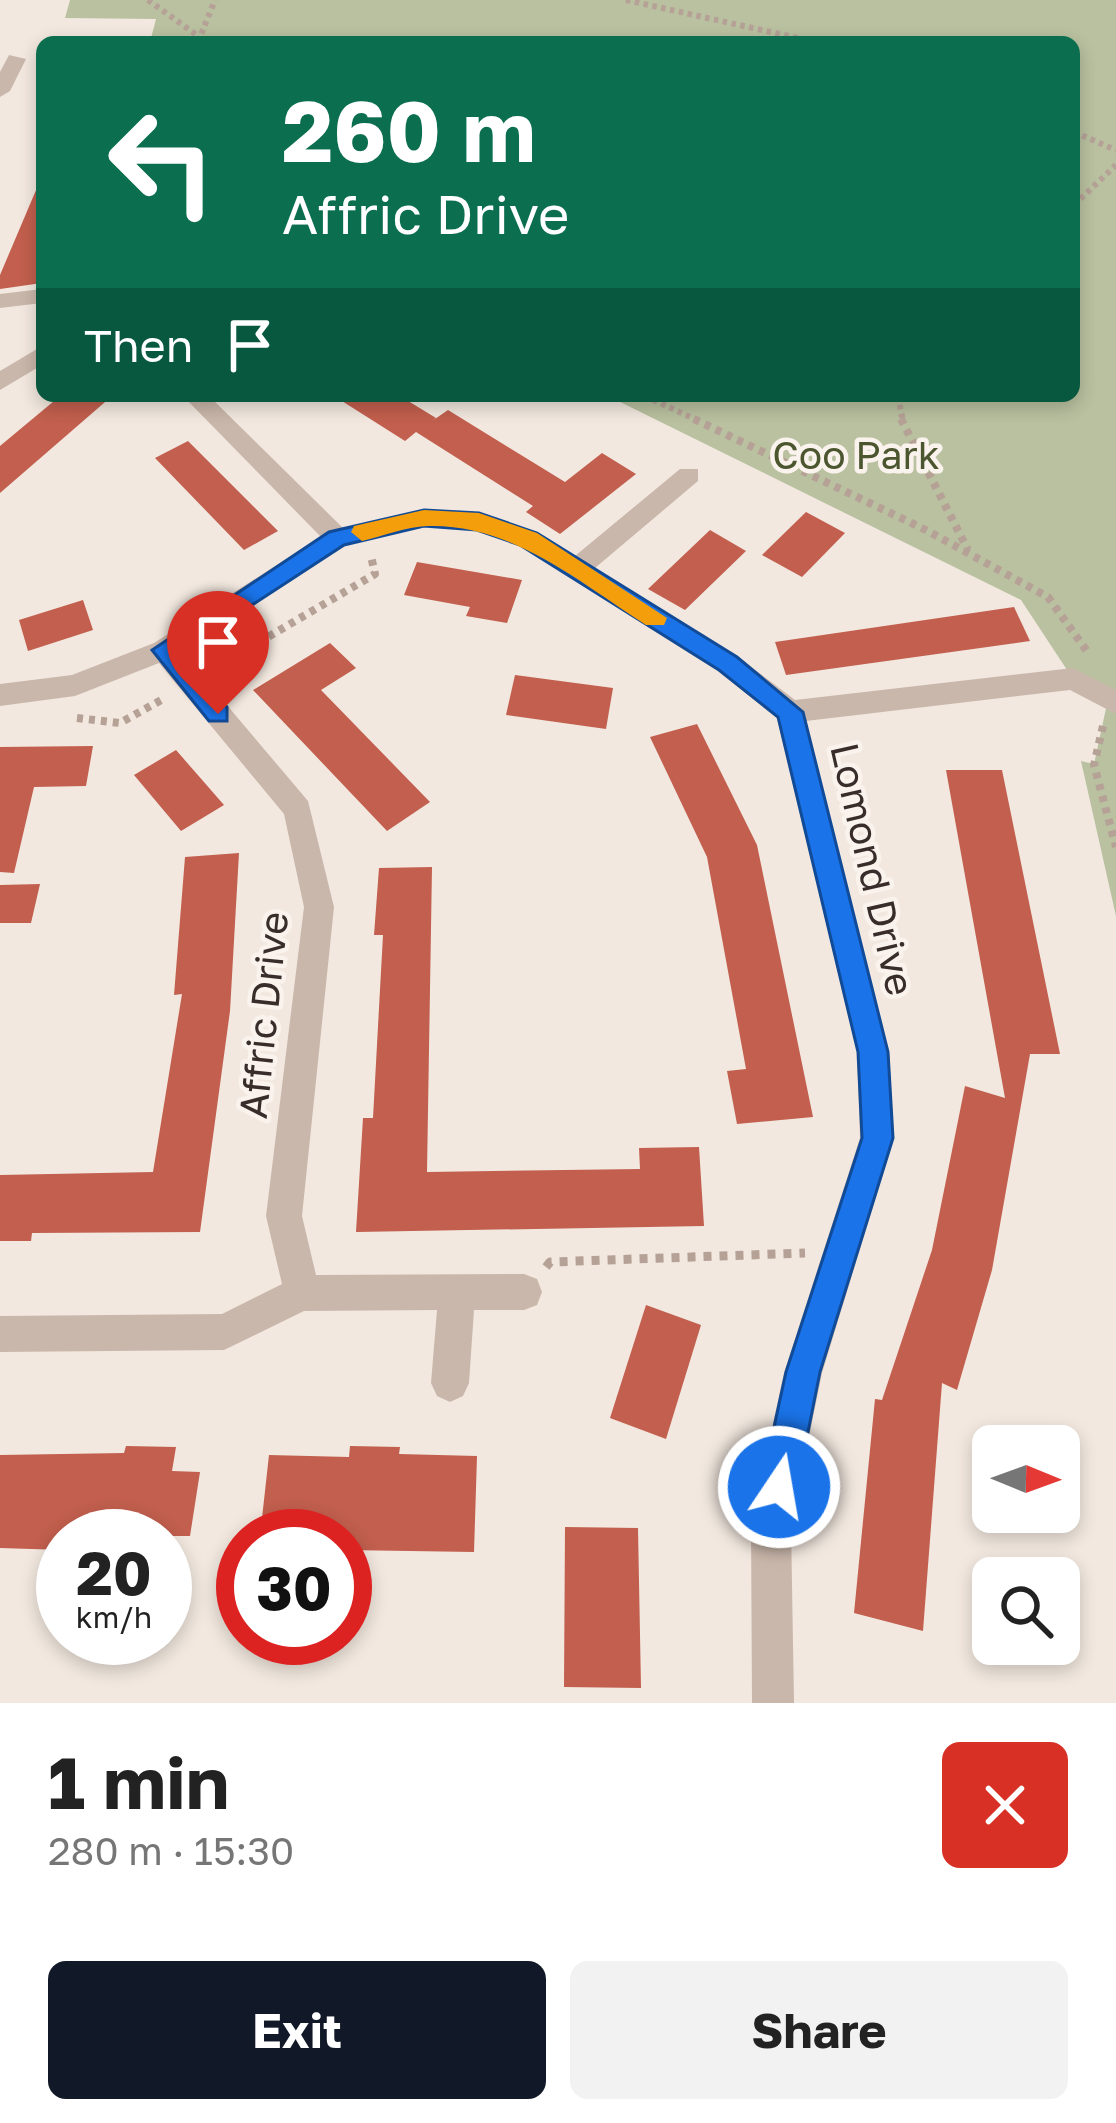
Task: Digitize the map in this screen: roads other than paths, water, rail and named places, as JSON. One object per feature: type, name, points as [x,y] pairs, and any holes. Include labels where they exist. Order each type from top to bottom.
[{"type":"street","points":[[0,92],[16,58]]},
{"type":"street","points":[[0,301],[36,297]]},
{"type":"street","points":[[0,382],[36,358]]},
{"type":"street","points":[[200,402],[338,538]]},
{"type":"street","points":[[578,569],[688,475]]},
{"type":"street","name":"Lomond Drive","points":[[0,695],[75,685],[164,650],[338,538],[424,518],[479,521],[528,539],[728,664],[790,712],[873,1052],[877,1138],[803,1372],[771,1525],[773,1703]]},
{"type":"street","name":"Affric Drive","points":[[164,650],[298,810],[319,907],[284,1216],[302,1293]]},
{"type":"street","points":[[790,712],[1073,679],[1112,701]]},
{"type":"street","points":[[450,1383],[457,1292]]},
{"type":"street","points":[[0,1334],[224,1332],[302,1293],[524,1292]]},
{"type":"park label","name":"Coo Park","points":[[856,454]]}]
